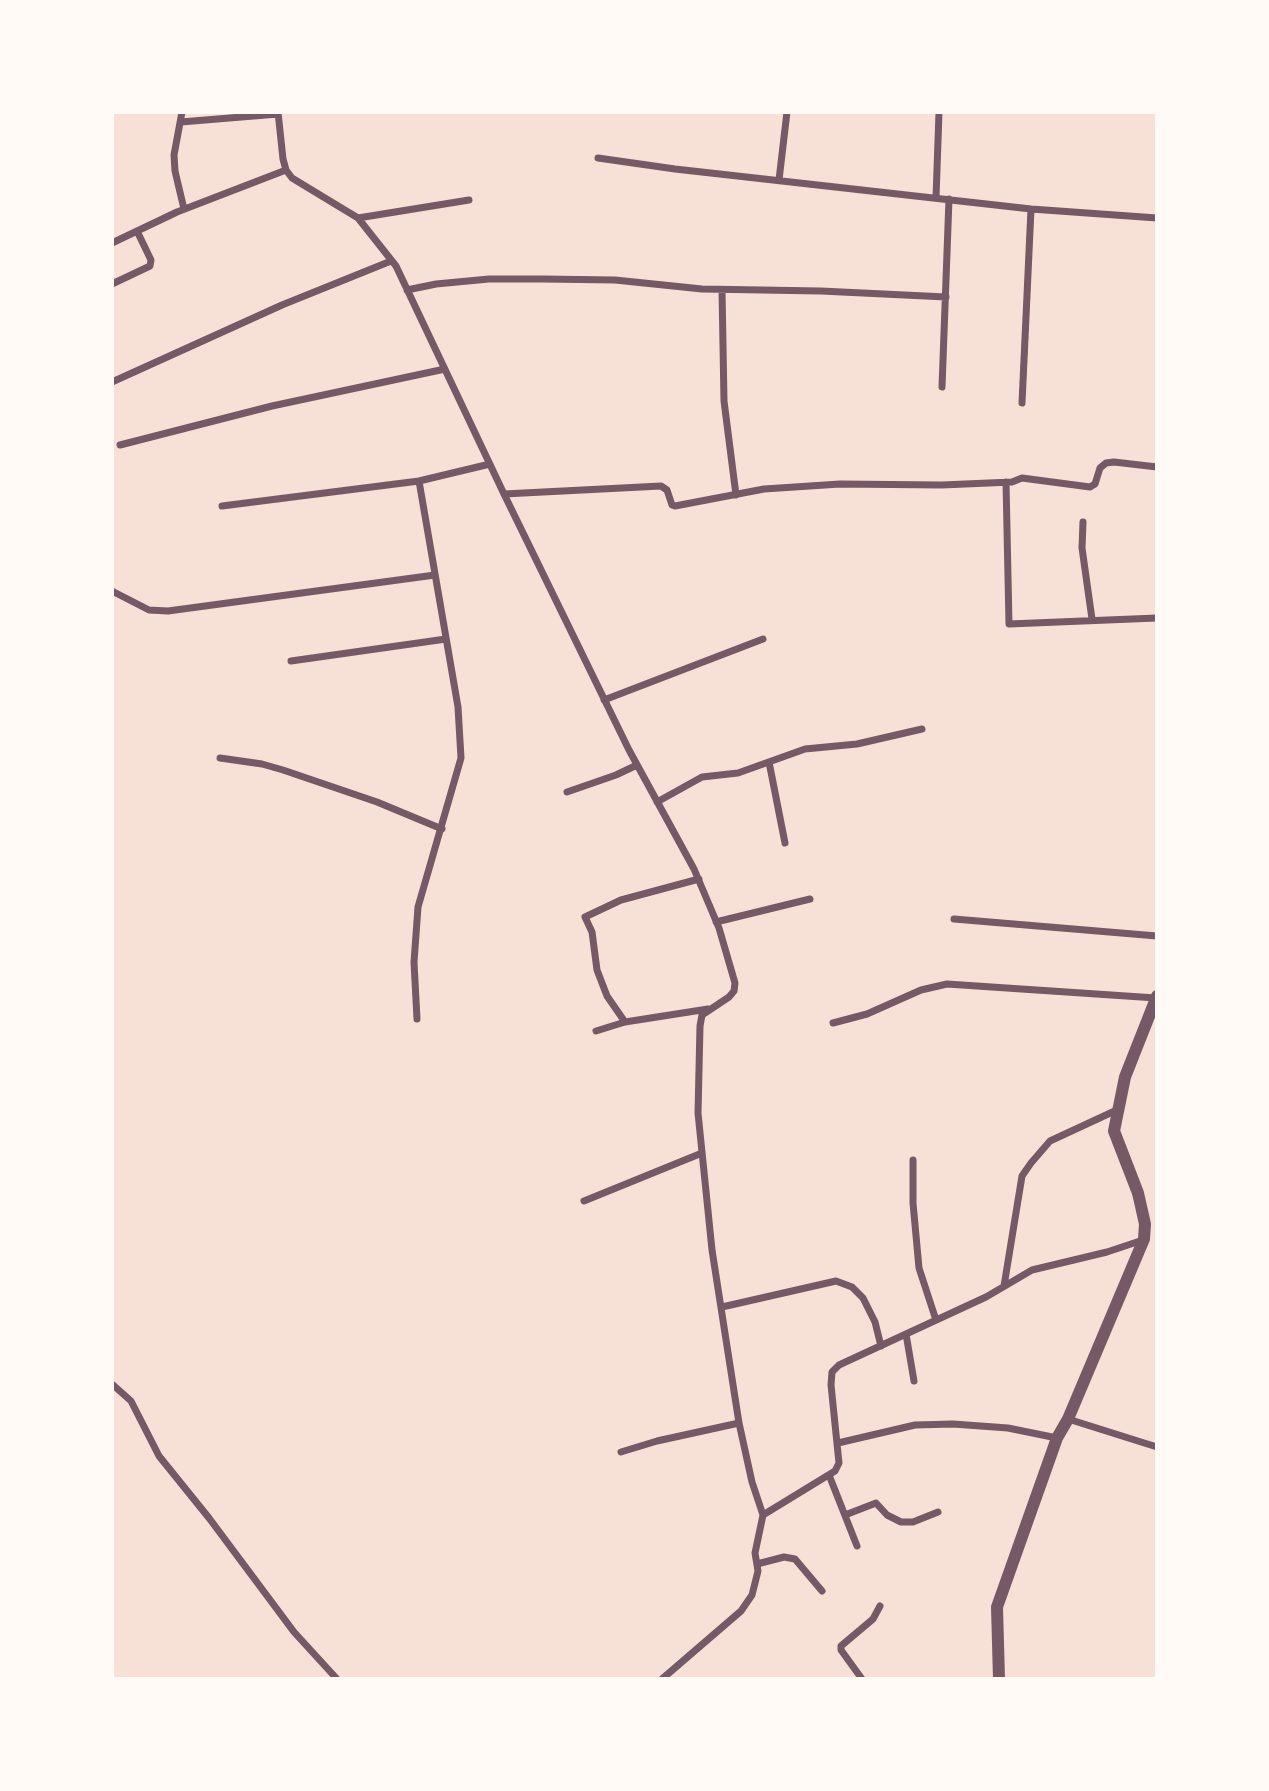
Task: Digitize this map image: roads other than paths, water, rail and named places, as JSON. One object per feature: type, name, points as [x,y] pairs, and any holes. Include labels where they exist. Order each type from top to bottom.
[{"type":"street","points":[[182,112],[174,155],[184,209]]},
{"type":"street","points":[[779,180],[787,112]]},
{"type":"street","points":[[936,198],[939,112]]},
{"type":"street","points":[[181,122],[278,113],[286,170],[292,178],[358,218],[391,261],[604,699],[699,879],[735,983],[734,991],[729,997],[702,1015],[698,1113],[712,1250],[739,1423],[752,1482],[763,1515],[755,1553],[758,1571],[752,1595],[741,1611],[662,1679]]},
{"type":"street","points":[[598,158],[1031,209],[1157,218]]},
{"type":"street","points":[[113,241],[184,209],[286,170]]},
{"type":"street","points":[[942,387],[950,199]]},
{"type":"street","points":[[358,218],[470,200]]},
{"type":"street","points":[[1022,403],[1031,209]]},
{"type":"street","points":[[112,285],[147,269],[152,263],[137,231]]},
{"type":"street","points":[[112,382],[282,305],[391,261]]},
{"type":"street","points":[[407,290],[489,279],[615,280],[722,290],[946,297]]},
{"type":"street","points":[[722,290],[724,401],[736,495]]},
{"type":"street","points":[[120,445],[272,406],[445,369]]},
{"type":"street","points":[[503,494],[660,486],[667,490],[671,505],[675,506],[764,489],[840,484],[942,485],[1006,482],[1022,478],[1090,487],[1095,484],[1100,468],[1106,463],[1114,461],[1157,467]]},
{"type":"street","points":[[222,506],[419,481],[490,464]]},
{"type":"street","points":[[417,1019],[414,962],[418,907],[461,758],[458,707],[419,481]]},
{"type":"street","points":[[1006,482],[1009,624],[1157,618]]},
{"type":"street","points":[[1083,522],[1083,548],[1092,619]]},
{"type":"street","points":[[112,591],[149,610],[168,611],[435,575]]},
{"type":"street","points":[[291,660],[446,639]]},
{"type":"street","points":[[604,699],[763,639]]},
{"type":"street","points":[[657,802],[702,777],[738,773],[805,749],[847,746],[922,729]]},
{"type":"street","points":[[220,758],[283,770],[377,802],[442,829]]},
{"type":"street","points":[[769,762],[785,843]]},
{"type":"street","points":[[567,792],[637,765]]},
{"type":"street","points":[[625,1022],[607,996],[597,970],[592,932],[585,917],[621,900],[699,879]]},
{"type":"street","points":[[716,922],[810,899]]},
{"type":"street","points":[[954,919],[1157,936]]},
{"type":"street","points":[[833,1023],[867,1014],[921,990],[947,985],[1157,997],[1125,1077],[1114,1131],[1151,1224],[1068,1419],[1057,1438],[997,1607],[999,1679]]},
{"type":"street","points":[[596,1031],[625,1022],[708,1009]]},
{"type":"street","points":[[1004,1286],[1022,1176],[1050,1141],[1119,1108]]},
{"type":"street","points":[[584,1201],[702,1153]]},
{"type":"street","points":[[914,1160],[913,1203],[919,1268],[936,1320]]},
{"type":"street","points":[[763,1515],[835,1471],[839,1462],[831,1385],[832,1372],[839,1365],[936,1320],[1032,1270],[1107,1252],[1144,1239]]},
{"type":"street","points":[[722,1307],[836,1281],[852,1287],[863,1298],[875,1322],[881,1346]]},
{"type":"street","points":[[906,1334],[914,1381]]},
{"type":"street","points":[[112,1384],[131,1401],[159,1456],[294,1632],[337,1679]]},
{"type":"street","points":[[1068,1419],[1157,1447]]},
{"type":"street","points":[[621,1452],[739,1423]]},
{"type":"street","points":[[838,1443],[915,1425],[953,1424],[1008,1428],[1057,1438]]},
{"type":"street","points":[[829,1475],[857,1546]]},
{"type":"street","points":[[845,1515],[876,1503],[887,1515],[901,1522],[913,1522],[938,1512]]},
{"type":"street","points":[[757,1564],[784,1557],[795,1559],[822,1591]]},
{"type":"street","points":[[862,1679],[841,1650],[841,1646],[876,1616],[880,1606]]}]
